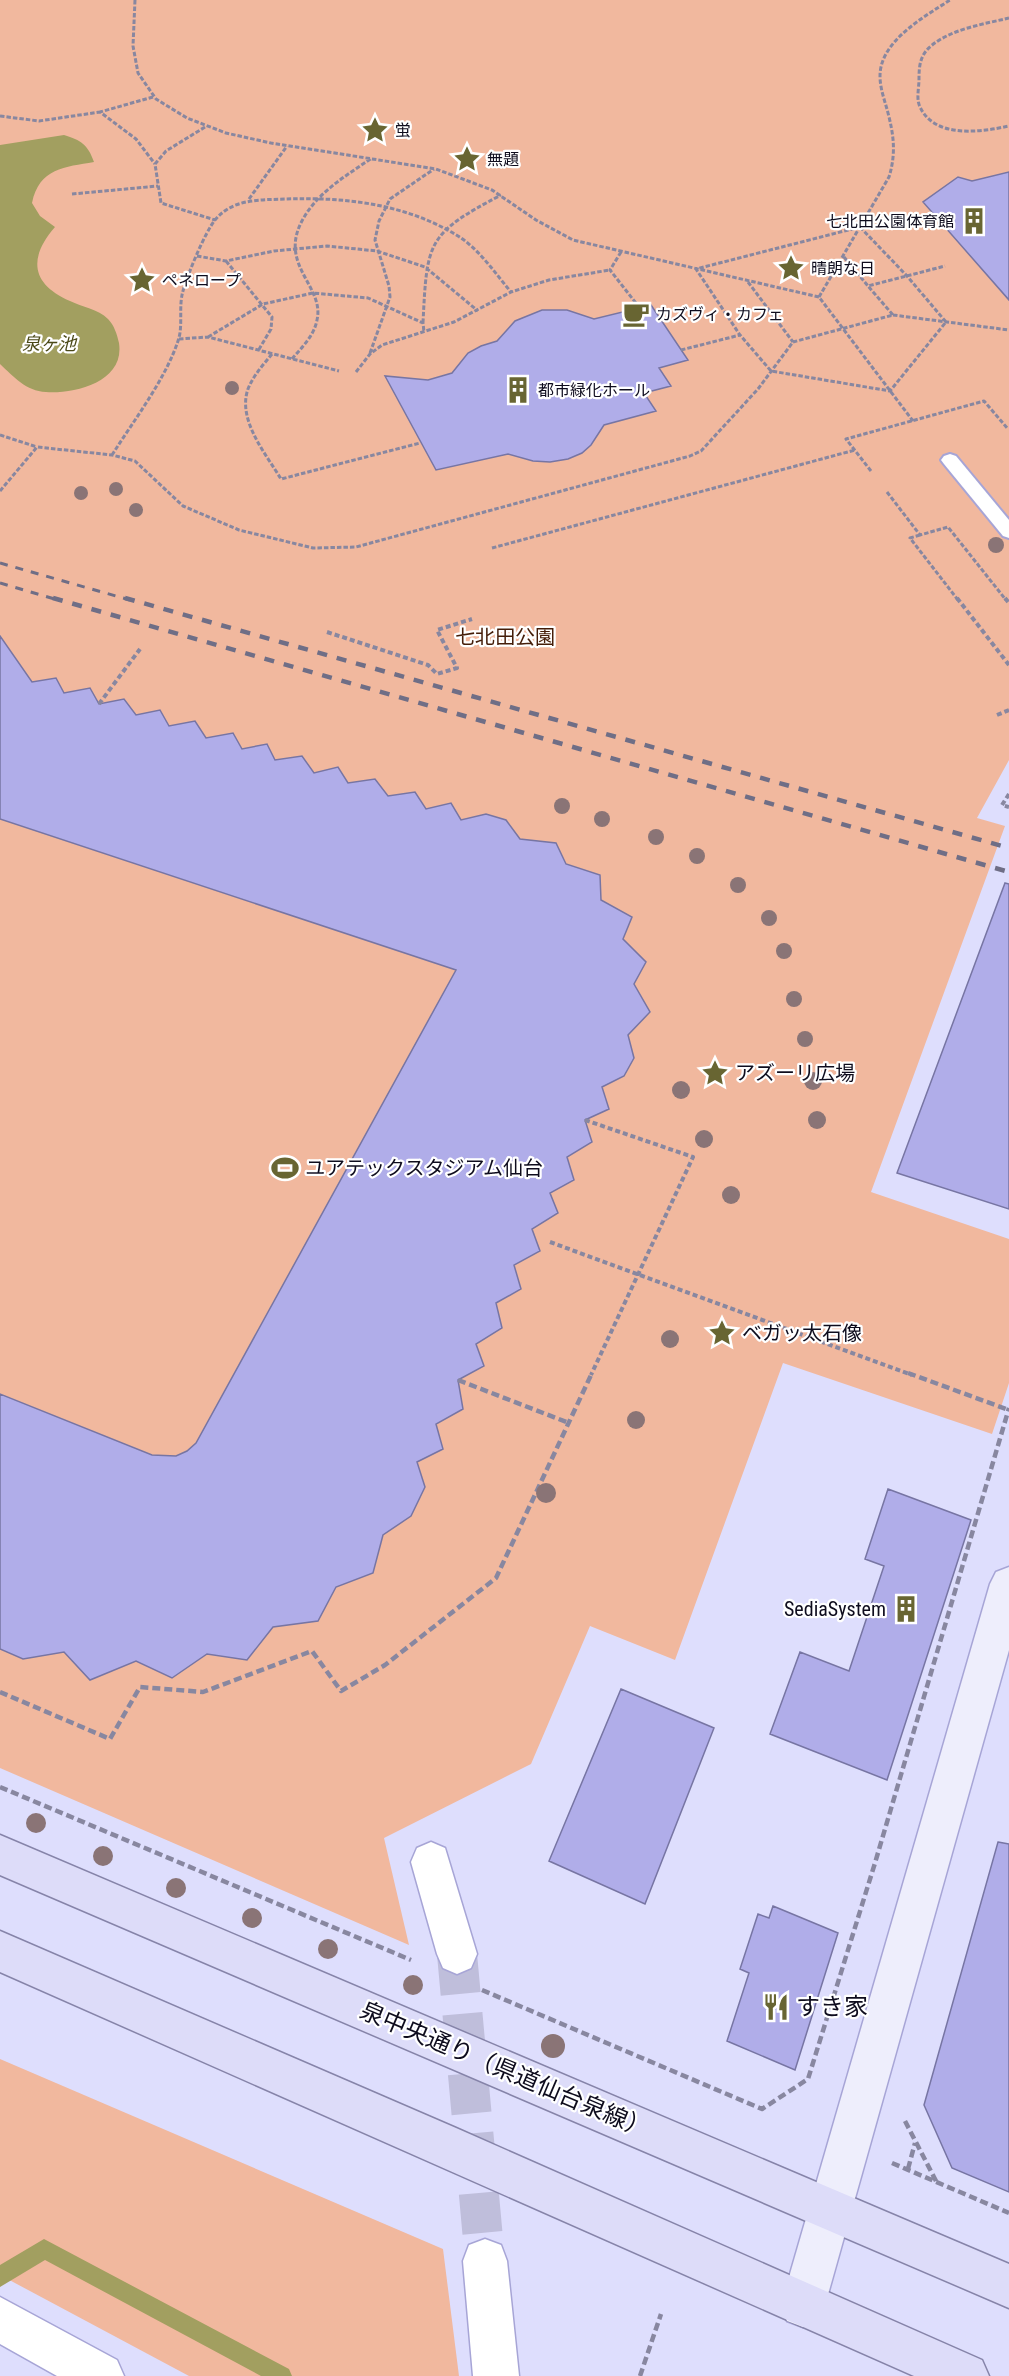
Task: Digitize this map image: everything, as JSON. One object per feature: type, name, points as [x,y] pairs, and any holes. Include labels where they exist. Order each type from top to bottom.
[{"type":"main road","name":"泉中央通り（県道仙台泉線）","points":[[0,1855],[1009,2286]]},
{"type":"main road","points":[[0,1951],[441,2143],[966,2376]]},
{"type":"street","points":[[803,2305],[1009,1584]]},
{"type":"street","points":[[432,1862],[457,1954]]},
{"type":"street","points":[[485,2261],[496,2376]]},
{"type":"street","points":[[10,2325],[101,2376]]},
{"type":"lane","points":[[950,460],[1009,532]]},
{"type":"path","points":[[135,0],[133,38],[138,72],[153,97],[175,112],[205,127],[287,146],[434,169],[469,179],[501,195],[540,223],[573,240],[819,297],[913,421]]},
{"type":"path","points":[[819,297],[889,177],[896,155],[896,142],[880,72],[888,52],[900,37],[951,0]]},
{"type":"path","points":[[1009,18],[948,37],[924,53],[919,65],[919,106],[927,118],[944,126],[964,131],[987,131],[1009,126]]},
{"type":"path","points":[[0,116],[27,122],[45,122],[100,112],[153,97]]},
{"type":"path","points":[[100,112],[136,139],[155,164],[160,203],[215,220]]},
{"type":"path","points":[[155,164],[166,151],[205,127]]},
{"type":"path","points":[[248,200],[287,146]]},
{"type":"path","points":[[292,359],[315,328],[319,307],[303,275],[294,248],[296,234],[305,214],[319,198],[372,158]]},
{"type":"path","points":[[370,354],[390,297],[389,286],[375,240],[385,206],[390,199],[434,169]]},
{"type":"path","points":[[72,194],[158,186]]},
{"type":"path","points":[[424,332],[425,267],[432,242],[444,227],[501,195]]},
{"type":"path","points":[[112,455],[164,371],[179,339],[182,294],[197,256],[215,220],[234,205],[248,200],[319,198],[362,201],[424,218],[444,227],[481,256],[511,292]]},
{"type":"path","points":[[696,269],[860,227]]},
{"type":"path","points":[[860,227],[907,276],[946,322]]},
{"type":"path","points":[[197,256],[226,261],[294,248],[352,247],[377,251],[425,267],[478,310]]},
{"type":"path","points":[[356,372],[370,354],[382,345],[454,322],[511,292],[549,280],[610,270],[621,252]]},
{"type":"path","points":[[844,257],[893,315]]},
{"type":"path","points":[[226,261],[272,317],[272,322],[258,351]]},
{"type":"path","points":[[868,286],[945,266]]},
{"type":"path","points":[[696,269],[740,335],[771,371],[890,392]]},
{"type":"path","points":[[610,270],[639,307]]},
{"type":"path","points":[[747,282],[794,342]]},
{"type":"path","points":[[208,337],[263,304],[313,292],[368,298],[423,323]]},
{"type":"path","points":[[0,435],[37,447],[112,455],[135,461],[183,506],[239,530],[313,548],[356,547],[690,456],[710,444],[794,342],[893,315],[1009,330]]},
{"type":"path","points":[[890,392],[946,322]]},
{"type":"path","points":[[681,350],[740,335]]},
{"type":"path","points":[[179,339],[208,337],[339,371]]},
{"type":"path","points":[[272,354],[252,382],[246,399],[249,422],[281,479],[420,443]]},
{"type":"path","points":[[871,471],[846,439],[984,401],[1008,429]]},
{"type":"path","points":[[0,492],[37,447]]},
{"type":"path","points":[[492,548],[855,450]]},
{"type":"path","points":[[887,492],[920,535]]},
{"type":"path","points":[[1009,603],[948,527],[910,538],[1009,665]]},
{"type":"path","points":[[327,632],[428,665],[437,674],[457,668],[437,630],[472,619]]},
{"type":"path","points":[[99,704],[140,649]]},
{"type":"path","points":[[997,715],[1009,710]]},
{"type":"path","points":[[1009,794],[1002,805],[1009,807]]},
{"type":"path","points":[[0,1692],[110,1739],[140,1687],[203,1692],[312,1651],[341,1690],[385,1665],[496,1578],[693,1157],[585,1120]]},
{"type":"path","points":[[478,1988],[762,2109],[808,2079],[878,1852],[1009,1409],[550,1242]]},
{"type":"path","points":[[458,1380],[569,1423]]},
{"type":"path","points":[[0,1787],[413,1960]]},
{"type":"path","points":[[908,2111],[904,2122],[936,2181]]},
{"type":"path","points":[[908,2169],[915,2142]]},
{"type":"path","points":[[892,2163],[1009,2213]]},
{"type":"path","points":[[640,2376],[661,2314]]},
{"type":"green space","name":"七北田公園","points":[[0,0],[1009,0],[1009,760],[977,818],[1005,826],[871,1192],[1009,1239],[1009,1383],[992,1434],[783,1363],[675,1660],[590,1626],[531,1764],[384,1838],[409,1945],[0,1768]]},
{"type":"green space","points":[[0,2059],[443,2249],[459,2376],[189,2376],[0,2275]]},
{"type":"water","name":"泉ヶ池","points":[[64,135],[83,144],[94,162],[55,171],[47,176],[35,191],[32,203],[40,216],[55,227],[40,249],[38,269],[47,287],[108,319],[117,336],[119,356],[114,367],[106,376],[95,383],[70,391],[46,392],[26,386],[0,364],[0,145]]},
{"type":"building","name":"七北田公園体育館","points":[[1009,172],[1009,300],[923,202],[958,177],[972,181]]},
{"type":"building","name":"都市緑化ホール","points":[[651,305],[688,360],[659,368],[671,386],[644,393],[656,411],[604,425],[591,445],[582,453],[568,459],[550,462],[533,461],[508,454],[436,470],[385,376],[428,380],[452,373],[468,353],[497,341],[515,321],[542,310],[567,310],[594,319]]},
{"type":"building","name":"ユアテックスタジアム仙台","points":[[0,636],[32,682],[56,678],[64,693],[90,688],[99,704],[124,699],[136,715],[160,710],[169,726],[195,721],[206,738],[233,733],[242,749],[267,744],[275,760],[302,756],[314,773],[338,767],[348,783],[375,779],[388,796],[415,792],[426,809],[451,803],[461,820],[486,814],[506,820],[520,839],[556,843],[566,864],[600,875],[601,900],[632,917],[623,939],[646,962],[634,984],[650,1012],[628,1035],[634,1058],[624,1076],[602,1087],[609,1109],[585,1120],[592,1142],[567,1157],[574,1180],[550,1193],[558,1213],[532,1229],[540,1251],[514,1265],[521,1289],[496,1303],[502,1328],[476,1344],[484,1366],[458,1380],[463,1409],[436,1424],[443,1449],[417,1462],[425,1487],[411,1516],[383,1535],[373,1573],[336,1587],[318,1621],[273,1627],[247,1660],[207,1654],[172,1678],[136,1661],[90,1680],[64,1652],[23,1659],[0,1649],[0,1394],[152,1455],[176,1456],[187,1451],[196,1443],[456,970],[0,819]]},
{"type":"building","points":[[1005,883],[1009,884],[1009,1209],[897,1173]]},
{"type":"building","name":"SediaSystem","points":[[888,1489],[971,1520],[887,1780],[770,1734],[800,1652],[849,1671],[884,1566],[865,1559]]},
{"type":"building","points":[[621,1689],[714,1728],[645,1904],[549,1861]]},
{"type":"building","points":[[998,1842],[1009,1844],[1009,2192],[952,2168],[924,2105]]},
{"type":"building","name":"すき家","points":[[773,1906],[838,1933],[795,2070],[727,2041],[749,1973],[740,1969],[758,1914],[769,1918]]},
{"type":"waterway","points":[[0,2277],[44,2249],[282,2376]]},
{"type":"tunnel","points":[[457,1954],[485,2261]]},
{"type":"railway","points":[[0,563],[130,600]]},
{"type":"railway","points":[[0,583],[58,600]]},
{"type":"railway","points":[[53,598],[1009,872]]},
{"type":"railway","points":[[125,598],[1009,848]]},
{"type":"place","name":"蛍","points":[[375,130]]},
{"type":"place","name":"無題","points":[[467,159]]},
{"type":"place","name":"七北田公園体育館","points":[[974,221]]},
{"type":"place","name":"晴朗な日","points":[[791,268]]},
{"type":"place","name":"ペネロープ","points":[[142,280]]},
{"type":"place","name":"カズヴィ・カフェ","points":[[636,314]]},
{"type":"place","name":"都市緑化ホール","points":[[518,390]]},
{"type":"place","name":"アズーリ広場","points":[[715,1073]]},
{"type":"place","name":"ユアテックスタジアム仙台","points":[[285,1168]]},
{"type":"place","name":"ベガッ太石像","points":[[722,1333]]},
{"type":"place","name":"SediaSystem","points":[[906,1609]]},
{"type":"place","name":"すき家","points":[[776,2007]]}]
